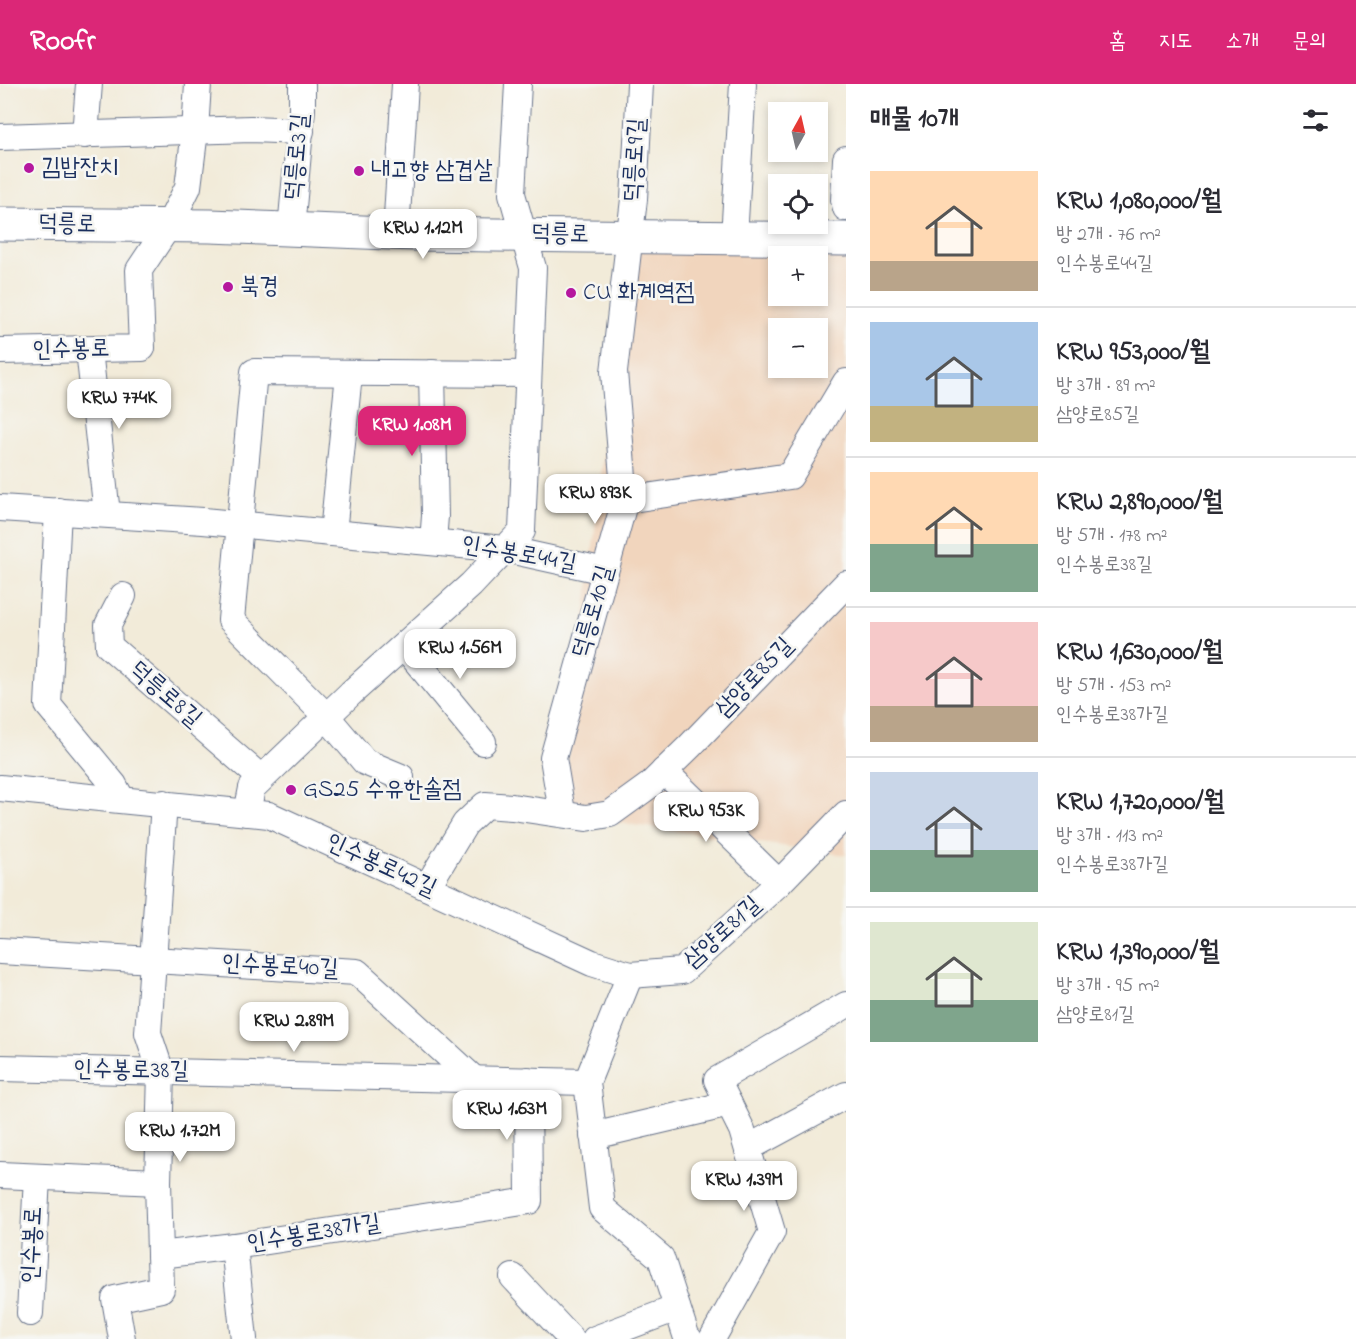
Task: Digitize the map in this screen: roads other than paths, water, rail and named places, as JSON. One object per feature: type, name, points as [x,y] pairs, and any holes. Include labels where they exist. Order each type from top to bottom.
[{"type":"main road","name":"덕릉로","points":[[0,224],[170,225],[396,233],[846,239]]},
{"type":"street","points":[[85,135],[89,84]]},
{"type":"street","points":[[170,225],[188,187],[198,84]]},
{"type":"street","name":"덕릉로3길","points":[[291,229],[302,84]]},
{"type":"street","points":[[396,233],[405,84]]},
{"type":"street","points":[[247,813],[252,788],[261,778],[471,585],[522,531],[533,268],[512,194],[518,84]]},
{"type":"street","name":"덕릉로9길","points":[[629,236],[634,199],[640,84]]},
{"type":"street","points":[[734,238],[743,84]]},
{"type":"street","points":[[0,137],[251,129],[300,130]]},
{"type":"street","points":[[846,159],[844,200],[846,208]]},
{"type":"street","name":"인수봉로","points":[[0,351],[142,348],[139,270],[170,225]]},
{"type":"street","name":"덕릉로10길","points":[[561,806],[553,758],[624,500],[614,372],[629,236]]},
{"type":"street","points":[[89,350],[107,514]]},
{"type":"street","points":[[401,777],[365,762],[326,716],[231,620],[254,372],[528,374]]},
{"type":"street","name":"인수봉로44길","points":[[432,373],[435,516],[433,542]]},
{"type":"street","points":[[333,533],[349,374]]},
{"type":"street","points":[[624,500],[790,476],[846,382]]},
{"type":"street","name":"인수봉로44길","points":[[0,508],[239,524],[505,549],[605,571]]},
{"type":"street","points":[[58,512],[48,705],[114,785],[122,800]]},
{"type":"street","name":"삼양로85길","points":[[427,887],[465,824],[485,805],[586,818],[610,814],[650,785],[846,584]]},
{"type":"street","name":"덕릉로8길","points":[[123,596],[108,625],[109,646],[261,778]]},
{"type":"street","points":[[404,646],[483,742]]},
{"type":"street","points":[[664,771],[779,883]]},
{"type":"street","name":"인수봉로42길","points":[[0,788],[269,815],[592,963],[630,975]]},
{"type":"street","points":[[122,1339],[115,1299],[161,1289],[158,1182],[161,1072],[148,1034],[164,803]]},
{"type":"street","name":"삼양로81길","points":[[630,975],[682,971],[841,829]]},
{"type":"street","name":"인수봉로40길","points":[[0,951],[357,972],[474,1079]]},
{"type":"street","points":[[630,975],[587,1082],[602,1208],[661,1258],[688,1339]]},
{"type":"street","points":[[712,1339],[772,1232],[742,1130],[717,1080],[846,1005]]},
{"type":"street","name":"인수봉로38길","points":[[0,1068],[587,1082]]},
{"type":"street","name":"인수봉로38가길","points":[[160,1254],[234,1246],[530,1201],[528,1080]]},
{"type":"street","points":[[748,1148],[846,1095]]},
{"type":"street","points":[[593,1136],[729,1104]]},
{"type":"street","name":"인수봉로","points":[[0,1175],[158,1182]]},
{"type":"street","name":"인수봉로","points":[[30,1313],[37,1177]]},
{"type":"street","points":[[234,1246],[244,1339]]},
{"type":"street","points":[[513,1277],[572,1339]]},
{"type":"street","points":[[595,1339],[677,1308]]},
{"type":"place","name":"김밥잔치","points":[[29,168]]},
{"type":"place","name":"내고향 삼겹살","points":[[359,171]]},
{"type":"place","name":"북경","points":[[228,287]]},
{"type":"place","name":"CU 화계역점","points":[[571,293]]},
{"type":"place","name":"GS25 수유한솔점","points":[[291,790]]}]
